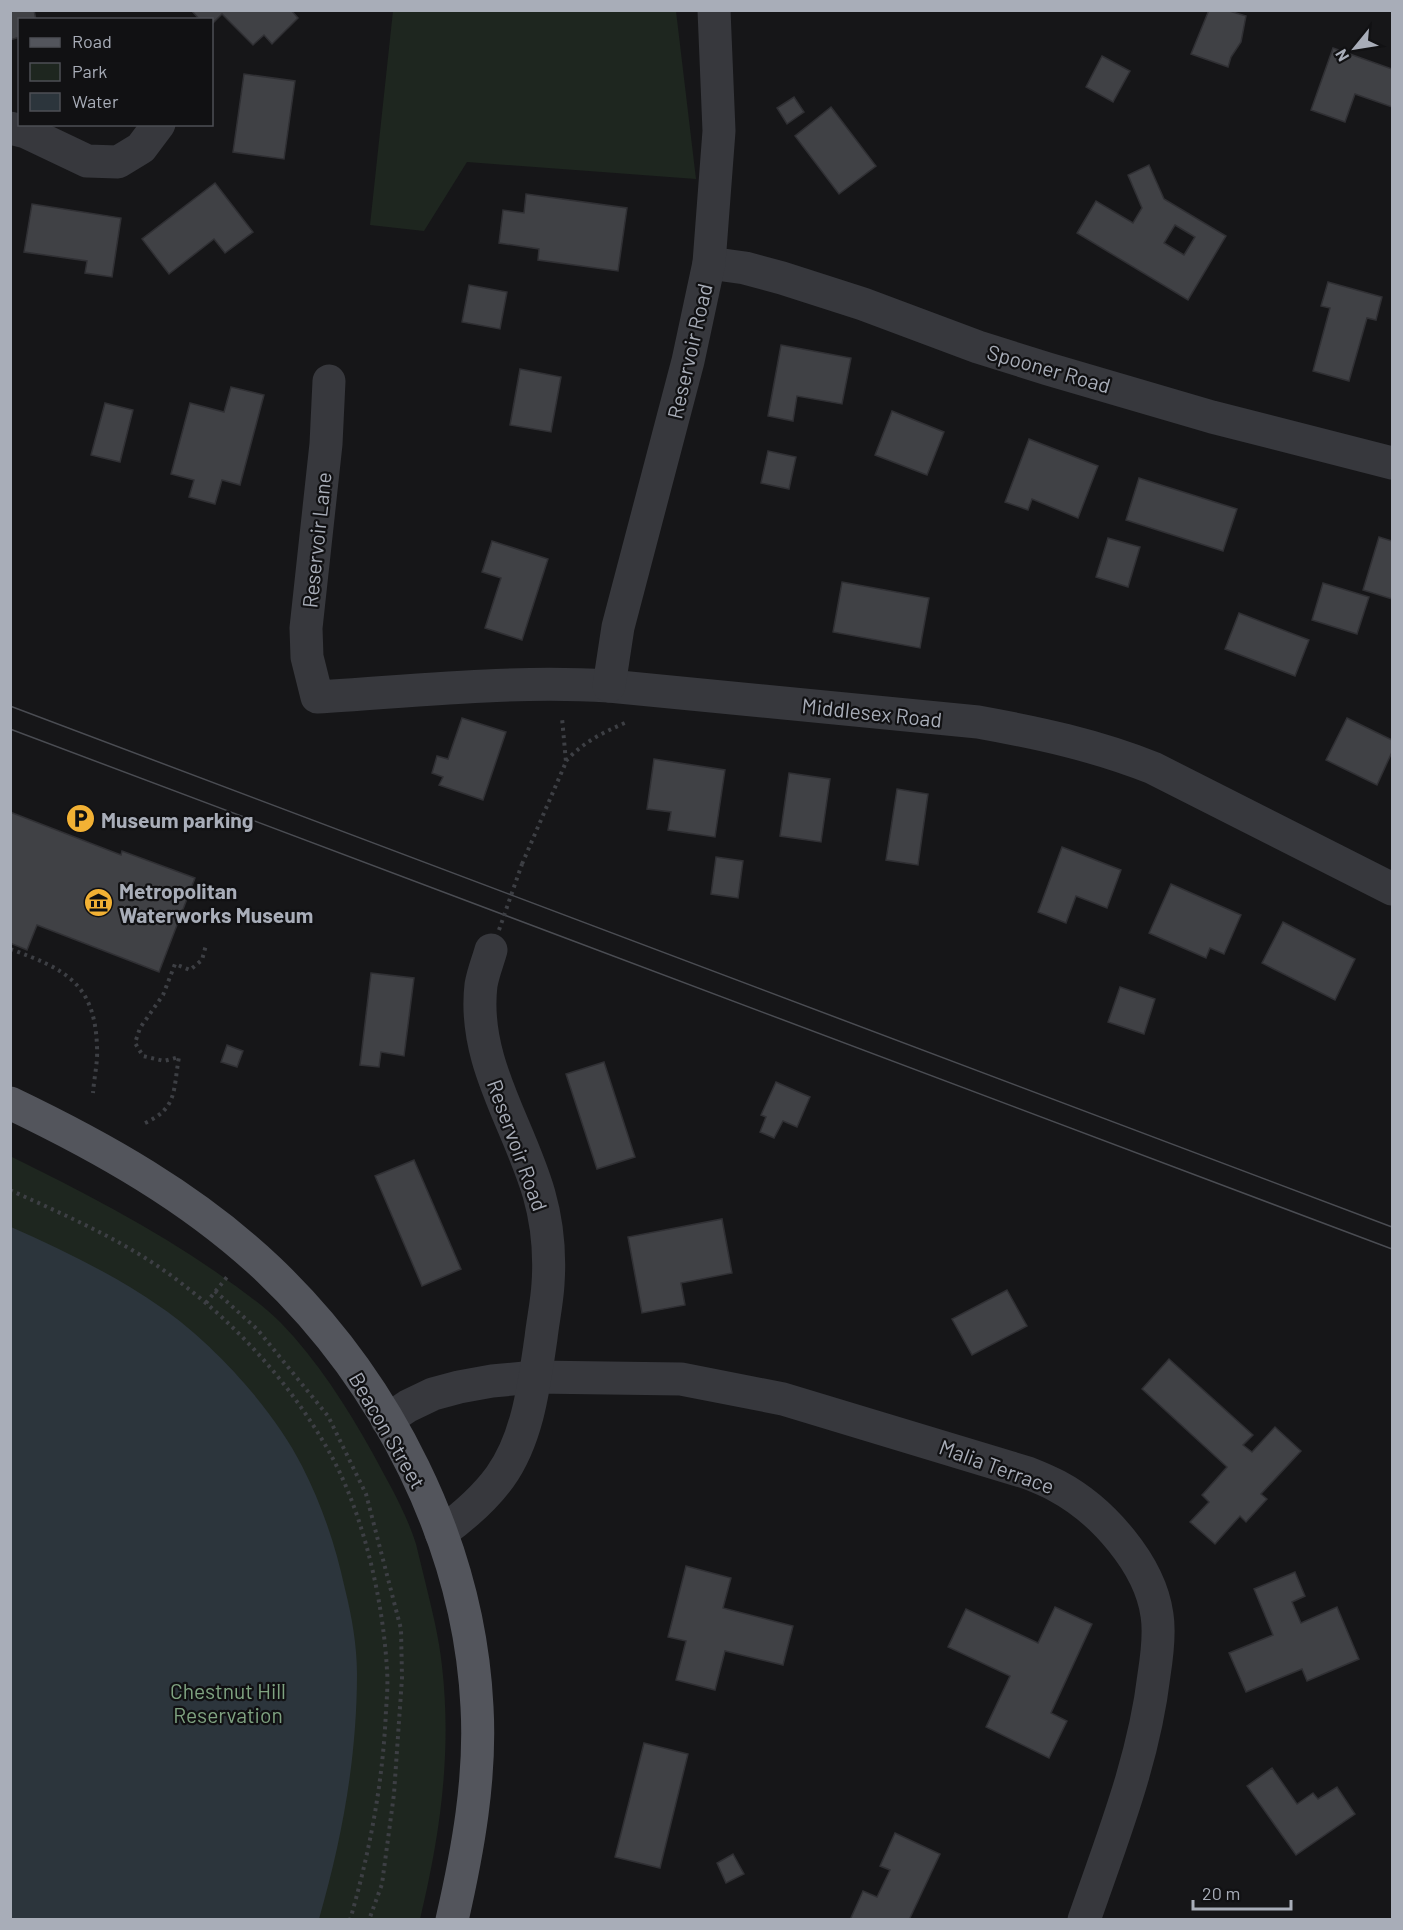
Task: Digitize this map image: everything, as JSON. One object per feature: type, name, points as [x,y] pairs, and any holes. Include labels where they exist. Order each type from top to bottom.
[{"type":"main road","name":"Beacon Street","points":[[10,1103],[113,1156],[202,1214],[248,1251],[295,1297],[333,1342],[360,1377],[387,1419],[426,1495],[441,1533],[454,1572],[473,1660],[477,1710],[474,1795],[468,1841],[452,1920]]},
{"type":"street","name":"Reservoir Road","points":[[609,686],[618,627],[688,362],[709,263],[719,131],[714,10]]},
{"type":"street","points":[[10,128],[26,132],[87,161],[118,162],[141,148],[158,126]]},
{"type":"street","name":"Spooner Road","points":[[709,263],[745,268],[782,278],[1048,369],[1212,417],[1392,463]]},
{"type":"street","name":"Reservoir Lane","points":[[317,697],[307,657],[306,628],[326,444],[329,381]]},
{"type":"street","name":"Middlesex Road","points":[[317,697],[533,684],[609,686],[978,722],[1076,741],[1113,752],[1153,768],[1392,889]]},
{"type":"street","name":"Reservoir Road","points":[[441,1533],[463,1516],[500,1476],[516,1450],[535,1377],[548,1284],[548,1251],[539,1194],[501,1101],[484,1042],[480,1013],[481,984],[495,940]]},
{"type":"street","points":[[387,1419],[433,1394],[450,1389],[492,1381],[535,1377]]},
{"type":"street","name":"Malia Terrace","points":[[535,1377],[681,1379],[783,1399],[1028,1473],[1058,1486],[1112,1530],[1134,1557],[1150,1589],[1158,1616],[1157,1650],[1153,1689],[1142,1746],[1084,1920]]},
{"type":"path","points":[[561,710],[566,762]]},
{"type":"path","points":[[495,940],[522,864],[566,762],[584,744],[601,733],[634,718]]},
{"type":"path","points":[[145,1123],[161,1116],[170,1106],[179,1058],[164,1061],[143,1056],[135,1043],[140,1028],[163,995],[175,964],[190,970],[202,960],[206,945]]},
{"type":"path","points":[[10,949],[48,963],[67,974],[88,999],[98,1048],[93,1093]]},
{"type":"path","points":[[10,1190],[76,1220],[133,1250],[181,1282],[230,1324],[267,1364],[299,1405],[328,1449],[350,1498],[367,1550],[381,1611],[387,1671],[385,1734],[377,1804],[363,1875],[350,1920]]},
{"type":"path","points":[[206,1303],[225,1279]]},
{"type":"path","points":[[215,1291],[258,1329],[328,1416],[366,1494],[401,1629],[402,1678],[394,1794],[382,1884],[369,1920]]},
{"type":"green space","points":[[393,11],[676,11],[696,179],[467,162],[424,231],[370,225]]},
{"type":"green space","name":"Chestnut Hill Reservation","points":[[10,1156],[141,1225],[216,1272],[266,1309],[307,1352],[331,1384],[390,1486],[416,1544],[437,1634],[445,1698],[446,1731],[442,1794],[433,1857],[420,1919],[11,1919]]},
{"type":"water","name":"Chestnut Hill Reservation","points":[[11,1227],[107,1274],[144,1296],[182,1323],[241,1379],[259,1401],[290,1445],[316,1496],[328,1526],[341,1573],[352,1621],[357,1663],[354,1736],[347,1798],[335,1859],[319,1919],[11,1919]]},
{"type":"building","points":[[10,10],[34,10],[36,18],[18,18],[18,38],[10,40]]},
{"type":"building","points":[[191,10],[291,10],[298,18],[272,44],[264,35],[253,45],[222,14],[213,23],[213,18],[198,18]]},
{"type":"building","points":[[1209,10],[1226,10],[1246,16],[1241,42],[1231,57],[1228,67],[1191,54]]},
{"type":"building","points":[[1333,48],[1392,69],[1392,107],[1355,94],[1345,122],[1311,110]]},
{"type":"building","points":[[1102,56],[1130,71],[1113,102],[1086,87]]},
{"type":"building","points":[[244,74],[295,81],[284,159],[233,152]]},
{"type":"building","points":[[794,97],[804,112],[787,124],[777,108]]},
{"type":"building","points":[[831,107],[876,166],[839,194],[795,136]]},
{"type":"building","points":[[1149,165],[1164,199],[1226,236],[1188,300],[1077,233],[1096,201],[1133,223],[1142,208],[1128,175]],"holes":[[[1175,225],[1195,237],[1184,255],[1164,243]]]},
{"type":"building","points":[[215,183],[253,232],[225,253],[214,239],[169,274],[142,239]]},
{"type":"building","points":[[526,194],[627,208],[618,271],[538,260],[539,249],[499,243],[503,210],[524,213]]},
{"type":"building","points":[[32,204],[121,218],[112,277],[85,273],[87,261],[24,252]]},
{"type":"building","points":[[1328,282],[1382,297],[1376,320],[1367,318],[1349,381],[1313,371],[1330,308],[1321,306]]},
{"type":"building","points":[[469,285],[507,292],[500,329],[462,322]]},
{"type":"building","points":[[781,345],[851,358],[842,404],[797,396],[793,421],[768,416]]},
{"type":"building","points":[[520,369],[561,377],[551,432],[510,425]]},
{"type":"building","points":[[231,387],[264,395],[240,485],[222,480],[215,504],[189,497],[194,480],[171,474],[190,403],[224,412]]},
{"type":"building","points":[[105,403],[133,410],[120,462],[91,455]]},
{"type":"building","points":[[892,411],[944,432],[927,475],[875,455]]},
{"type":"building","points":[[1029,439],[1098,466],[1078,518],[1032,499],[1028,510],[1005,502]]},
{"type":"building","points":[[768,451],[796,457],[789,489],[761,483]]},
{"type":"building","points":[[1139,478],[1237,509],[1223,551],[1126,520]]},
{"type":"building","points":[[1379,537],[1392,541],[1392,599],[1363,590]]},
{"type":"building","points":[[1108,538],[1140,547],[1128,587],[1096,577]]},
{"type":"building","points":[[492,541],[548,559],[522,640],[485,628],[501,578],[482,572]]},
{"type":"building","points":[[842,582],[929,598],[920,648],[833,632]]},
{"type":"building","points":[[1323,583],[1369,597],[1357,634],[1312,620]]},
{"type":"building","points":[[1239,613],[1309,640],[1295,676],[1225,649]]},
{"type":"building","points":[[462,718],[506,732],[483,800],[439,785],[443,777],[432,773],[437,756],[448,759]]},
{"type":"building","points":[[1347,718],[1392,740],[1392,752],[1377,785],[1326,760]]},
{"type":"building","points":[[654,759],[725,770],[715,837],[668,830],[671,812],[647,809]]},
{"type":"building","points":[[789,773],[830,779],[821,842],[780,836]]},
{"type":"building","points":[[897,789],[928,794],[918,865],[886,860]]},
{"type":"building","name":"Metropolitan Waterworks Museum","points":[[10,812],[121,855],[122,851],[195,878],[159,972],[37,925],[27,950],[10,943]]},
{"type":"building","points":[[1062,847],[1121,870],[1107,908],[1076,896],[1066,923],[1038,912]]},
{"type":"building","points":[[716,857],[743,861],[738,898],[711,894]]},
{"type":"building","points":[[1171,884],[1241,915],[1224,954],[1210,948],[1206,958],[1149,933]]},
{"type":"building","points":[[1283,922],[1355,959],[1335,1000],[1262,963]]},
{"type":"building","points":[[371,973],[414,978],[404,1056],[381,1052],[379,1067],[360,1065]]},
{"type":"building","points":[[1120,987],[1155,999],[1144,1034],[1108,1022]]},
{"type":"building","points":[[227,1045],[243,1051],[237,1067],[221,1062]]},
{"type":"building","points":[[604,1062],[635,1157],[597,1169],[566,1074]]},
{"type":"building","points":[[776,1082],[810,1097],[797,1127],[783,1121],[774,1138],[760,1132],[766,1117],[761,1115]]},
{"type":"building","points":[[414,1160],[461,1269],[422,1286],[375,1176]]},
{"type":"building","points":[[722,1219],[732,1273],[681,1283],[685,1305],[642,1313],[628,1237]]},
{"type":"building","points":[[1007,1290],[1027,1326],[972,1355],[952,1319]]},
{"type":"building","points":[[1169,1359],[1253,1435],[1243,1445],[1252,1452],[1275,1427],[1301,1451],[1261,1494],[1267,1499],[1246,1522],[1240,1516],[1215,1544],[1190,1522],[1209,1502],[1202,1495],[1227,1467],[1142,1389]]},
{"type":"building","points":[[686,1566],[731,1578],[723,1608],[793,1626],[783,1665],[725,1651],[715,1690],[676,1680],[686,1641],[668,1637]]},
{"type":"building","points":[[1295,1572],[1305,1596],[1292,1602],[1301,1623],[1337,1607],[1359,1659],[1307,1681],[1302,1669],[1246,1692],[1229,1653],[1273,1635],[1254,1589]]},
{"type":"building","points":[[1055,1607],[1092,1624],[1051,1713],[1067,1721],[1049,1758],[986,1727],[1010,1676],[948,1647],[966,1609],[1038,1643]]},
{"type":"building","points":[[644,1743],[688,1754],[660,1868],[615,1857]]},
{"type":"building","points":[[1272,1768],[1297,1804],[1313,1793],[1318,1799],[1337,1787],[1355,1814],[1296,1855],[1247,1786]]},
{"type":"building","points":[[895,1833],[940,1854],[909,1920],[850,1920],[863,1891],[877,1897],[890,1870],[880,1866]]},
{"type":"building","points":[[733,1854],[744,1874],[726,1883],[717,1863]]},
{"type":"tram line","points":[[10,706],[1392,1227]]},
{"type":"tram line","points":[[10,729],[1392,1249]]},
{"type":"place","name":"Museum parking","points":[[80,819]]},
{"type":"place","name":"Metropolitan Waterworks Museum","points":[[98,902]]}]
